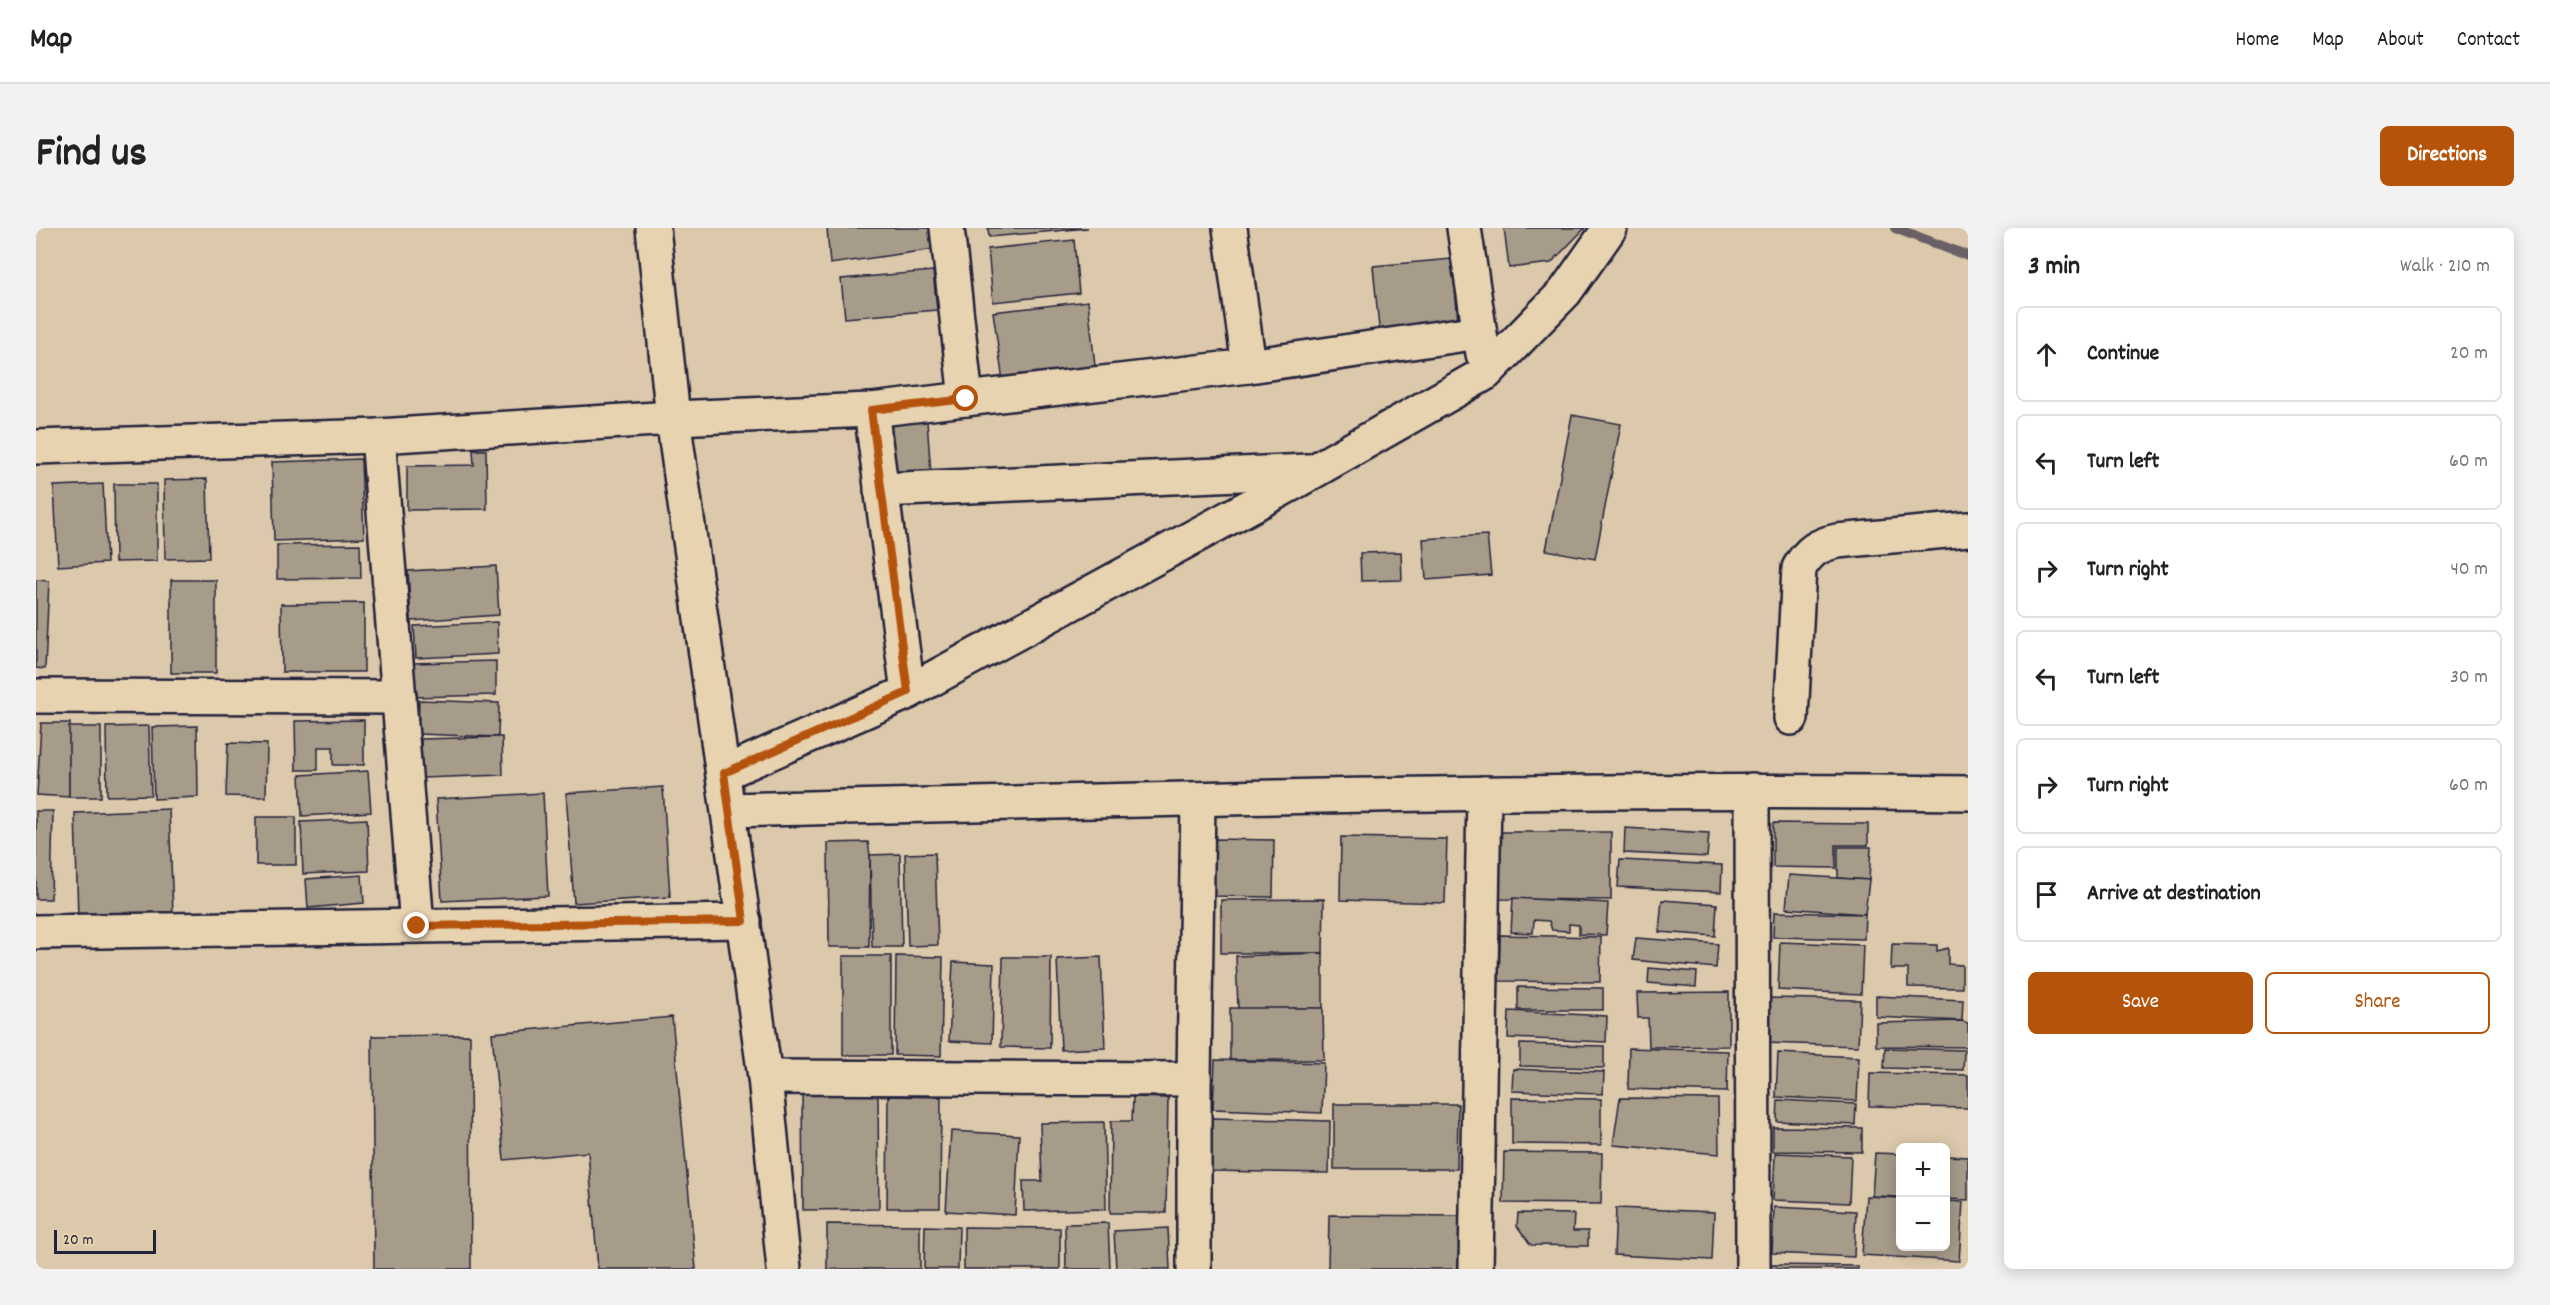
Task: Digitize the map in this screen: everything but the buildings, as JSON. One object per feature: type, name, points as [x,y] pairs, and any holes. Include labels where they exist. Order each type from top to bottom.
[{"type":"street","points":[[653,228],[673,417],[765,1077],[784,1269]]},
{"type":"street","points":[[947,228],[966,399]]},
{"type":"street","points":[[1230,228],[1249,366]]},
{"type":"street","points":[[1464,228],[1486,373]]},
{"type":"street","points":[[724,773],[908,692],[1314,471],[1486,373],[1565,292],[1610,228]]},
{"type":"street","points":[[36,447],[378,436],[673,417],[871,410],[1249,366],[1479,332]]},
{"type":"street","points":[[871,410],[908,692]]},
{"type":"street","points":[[378,436],[417,926]]},
{"type":"street","points":[[881,490],[1314,471]]},
{"type":"street","points":[[1791,718],[1799,568],[1807,554],[1821,544],[1837,541],[1968,530]]},
{"type":"street","points":[[36,696],[399,697]]},
{"type":"street","points":[[729,810],[1198,799],[1752,790],[1968,793]]},
{"type":"street","points":[[1752,790],[1753,1269]]},
{"type":"street","points":[[1476,1269],[1484,794]]},
{"type":"street","points":[[1194,1269],[1198,799]]},
{"type":"street","points":[[36,932],[744,921]]},
{"type":"street","points":[[765,1077],[1194,1079]]},
{"type":"waterway","points":[[1895,228],[1968,256]]},
{"type":"route","points":[[417,926],[744,921],[724,773],[908,692],[871,410],[966,399]]}]
